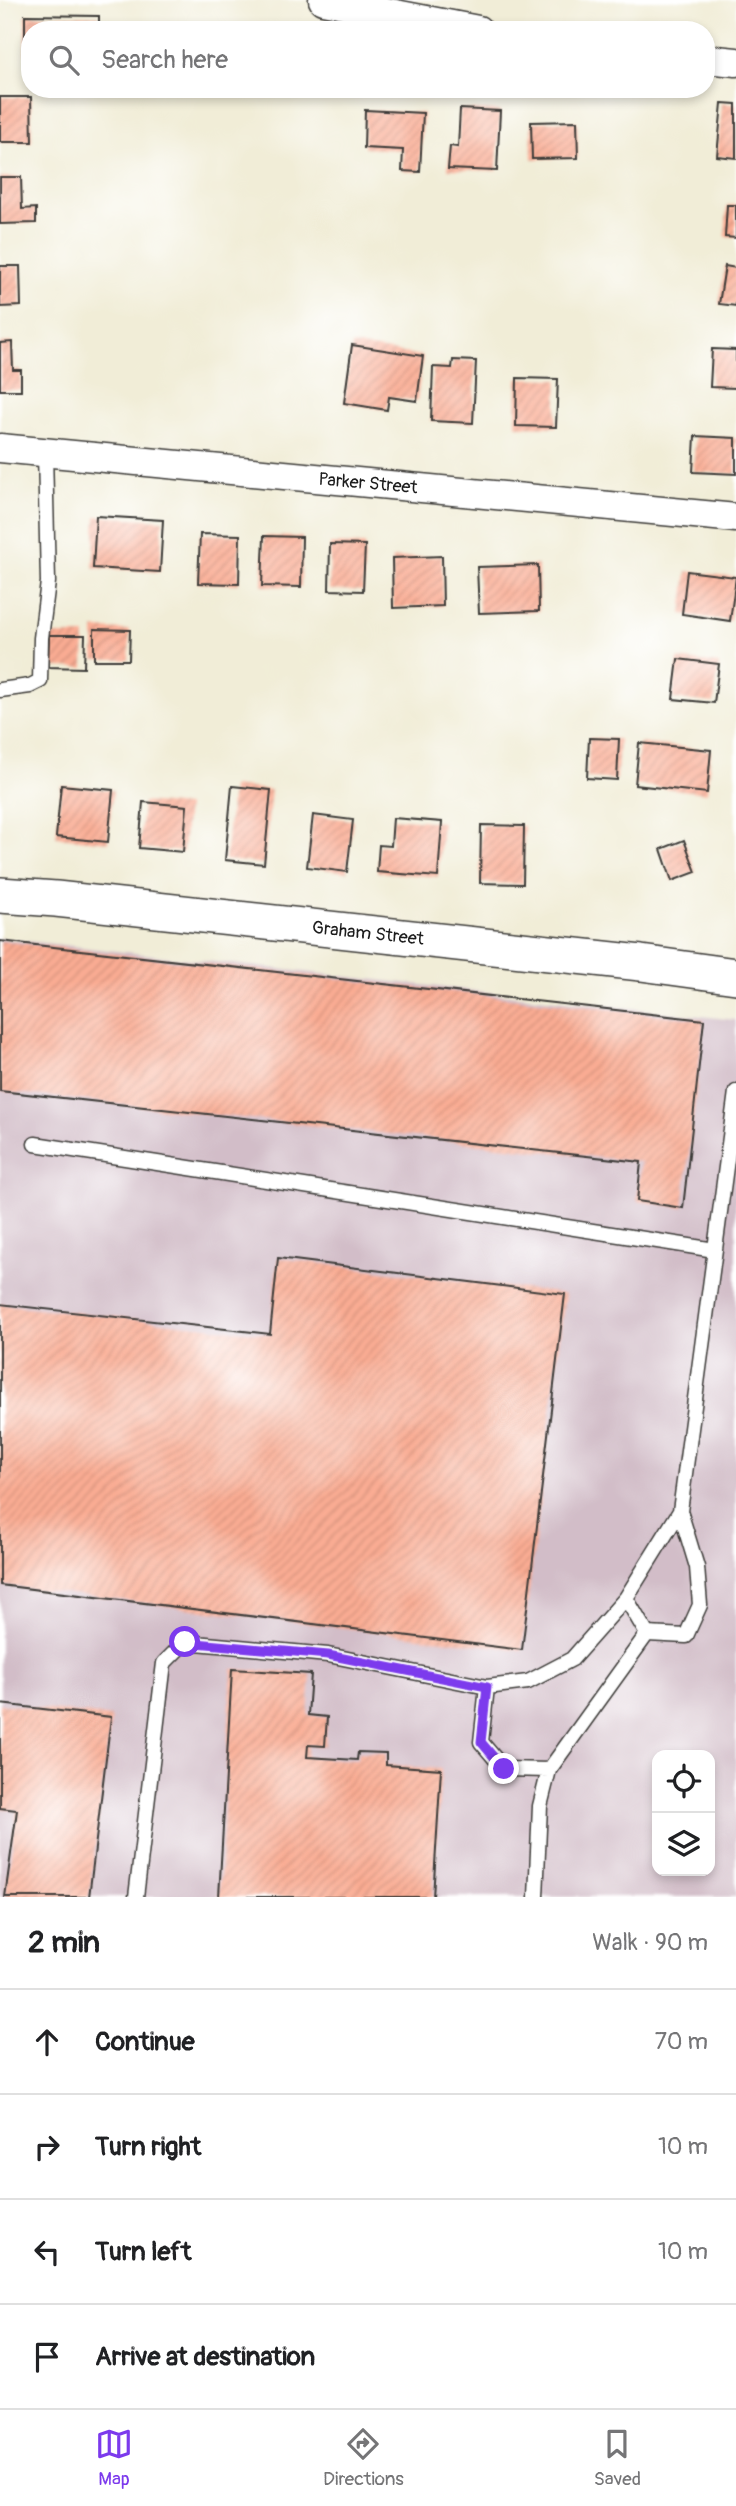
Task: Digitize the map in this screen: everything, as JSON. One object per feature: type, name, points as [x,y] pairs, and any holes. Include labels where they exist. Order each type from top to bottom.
[{"type":"street","points":[[323,0],[432,21]]},
{"type":"street","points":[[715,60],[736,62]]},
{"type":"street","name":"Parker Street","points":[[0,448],[736,518]]},
{"type":"street","name":"Graham Street","points":[[0,895],[614,960],[736,976]]},
{"type":"lane","points":[[0,690],[30,686],[40,681],[41,638],[48,582],[45,452]]},
{"type":"lane","points":[[136,1897],[163,1663],[185,1642],[328,1655],[487,1687],[528,1682],[572,1658],[626,1598],[680,1511],[736,1091]]},
{"type":"lane","points":[[35,1144],[715,1250]]},
{"type":"lane","points":[[647,1634],[686,1636],[700,1605],[697,1567],[680,1511]]},
{"type":"lane","points":[[626,1598],[647,1634]]},
{"type":"lane","points":[[536,1897],[540,1806],[548,1770],[647,1634]]},
{"type":"lane","points":[[487,1687],[481,1742],[504,1769],[548,1770]]},
{"type":"shaded area","points":[[0,938],[736,1020],[736,1897],[0,1897]]},
{"type":"building","points":[[25,15],[99,16],[99,21],[25,21]]},
{"type":"building","points":[[0,97],[31,98],[32,142],[0,142]]},
{"type":"building","points":[[722,103],[736,104],[736,158],[717,156]]},
{"type":"building","points":[[460,109],[500,111],[497,171],[448,169],[450,146],[458,147]]},
{"type":"building","points":[[365,110],[423,113],[420,172],[402,171],[403,150],[364,148]]},
{"type":"building","points":[[577,121],[578,158],[532,159],[531,122]]},
{"type":"building","points":[[0,177],[21,177],[22,209],[36,208],[36,223],[0,224]]},
{"type":"building","points":[[727,205],[736,205],[736,238],[725,237]]},
{"type":"building","points":[[0,266],[20,266],[21,306],[0,307]]},
{"type":"building","points":[[725,266],[736,268],[736,306],[719,304]]},
{"type":"building","points":[[12,342],[13,370],[21,370],[21,390],[0,390],[0,343]]},
{"type":"building","points":[[352,345],[423,356],[417,401],[389,397],[387,410],[344,403]]},
{"type":"building","points":[[712,349],[736,350],[736,388],[710,387]]},
{"type":"building","points":[[453,360],[476,361],[473,423],[431,421],[433,367],[452,368]]},
{"type":"building","points":[[517,378],[558,379],[556,427],[516,426]]},
{"type":"building","points":[[695,436],[736,438],[736,474],[693,472]]},
{"type":"building","points":[[96,516],[163,520],[160,572],[93,568]]},
{"type":"building","points":[[200,534],[240,535],[239,584],[198,583]]},
{"type":"building","points":[[264,536],[302,537],[301,587],[262,586]]},
{"type":"building","points":[[330,544],[365,545],[363,591],[329,590]]},
{"type":"building","points":[[442,556],[443,606],[393,608],[392,558]]},
{"type":"building","points":[[538,565],[539,611],[479,613],[477,567]]},
{"type":"building","points":[[687,571],[736,577],[730,621],[682,614]]},
{"type":"building","points":[[94,629],[130,630],[129,660],[94,660]]},
{"type":"building","points":[[49,635],[85,635],[84,668],[48,667]]},
{"type":"building","points":[[678,659],[719,664],[714,703],[673,699]]},
{"type":"building","points":[[589,738],[619,739],[617,780],[587,778]]},
{"type":"building","points":[[639,743],[711,750],[707,793],[635,785]]},
{"type":"building","points":[[61,785],[113,790],[108,842],[56,837]]},
{"type":"building","points":[[232,786],[271,790],[264,864],[225,860]]},
{"type":"building","points":[[143,802],[187,806],[183,852],[139,848]]},
{"type":"building","points":[[313,815],[353,820],[347,872],[307,867]]},
{"type":"building","points":[[393,818],[442,822],[438,877],[377,872],[379,845],[391,846]]},
{"type":"building","points":[[481,825],[524,826],[523,884],[480,883]]},
{"type":"building","points":[[684,840],[696,872],[672,881],[661,849]]},
{"type":"building","points":[[0,941],[704,1020],[683,1208],[637,1201],[641,1162],[0,1091]]},
{"type":"building","points":[[278,1258],[565,1294],[522,1650],[0,1585],[0,1304],[270,1334]]},
{"type":"building","points":[[232,1669],[311,1674],[308,1715],[327,1717],[325,1746],[308,1745],[307,1757],[357,1760],[358,1752],[386,1753],[386,1765],[441,1769],[433,1897],[219,1897]]},
{"type":"building","points":[[0,1704],[111,1717],[89,1897],[5,1897],[17,1810],[0,1808]]},
{"type":"route","points":[[185,1642],[328,1655],[487,1687],[481,1742],[504,1769]]}]
